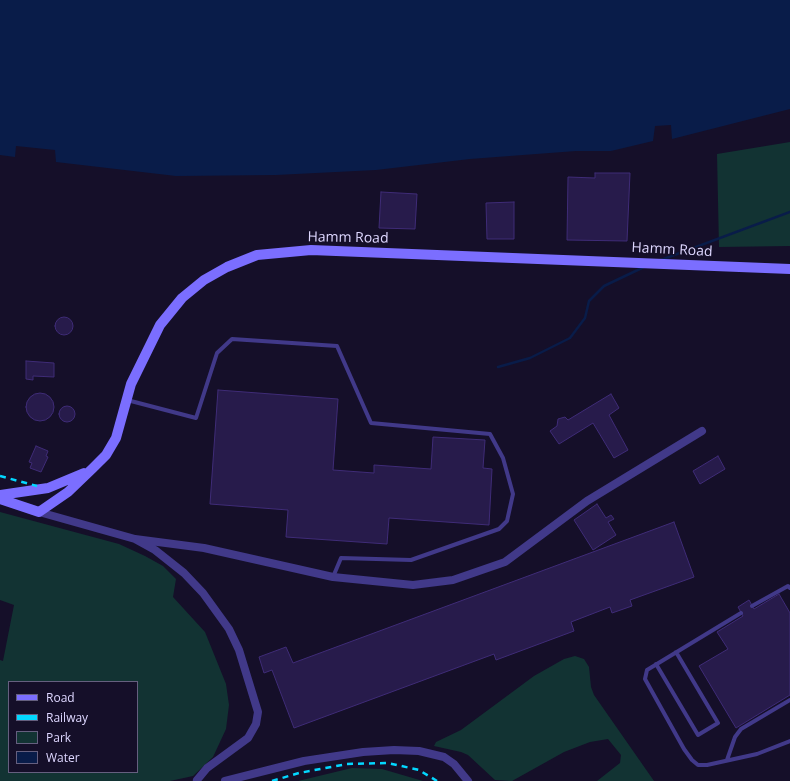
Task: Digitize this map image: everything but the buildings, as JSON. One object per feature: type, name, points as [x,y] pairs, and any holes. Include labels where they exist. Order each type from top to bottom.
[{"type":"main road","name":"Hamm Road","points":[[39,512],[68,492],[106,455],[116,438],[131,384],[160,325],[182,298],[204,280],[227,267],[257,255],[311,250],[790,269]]},
{"type":"main road","points":[[0,495],[48,488],[93,468]]},
{"type":"main road","points":[[0,500],[39,512]]},
{"type":"street","points":[[39,512],[135,539],[204,548],[333,577],[413,585],[453,580],[505,562],[587,501],[702,431]]},
{"type":"street","points":[[135,539],[155,550],[184,573],[203,593],[229,629],[239,650],[258,712],[256,724],[248,738],[207,768],[197,781]]},
{"type":"street","points":[[225,781],[304,761],[362,752],[394,750],[419,751],[444,757],[462,772],[468,781]]},
{"type":"lane","points":[[127,400],[196,418],[217,354],[232,339],[337,346],[371,423],[490,434],[503,458],[513,494],[507,521],[499,529],[411,560],[341,558],[333,577]]},
{"type":"lane","points":[[752,606],[788,586],[790,588]]},
{"type":"lane","points":[[741,613],[647,670],[645,678],[692,760],[698,765],[707,765],[757,754],[790,741]]},
{"type":"lane","points":[[656,664],[698,735],[718,723],[676,652]]},
{"type":"lane","points":[[727,760],[735,737],[741,729],[790,700]]},
{"type":"green space","points":[[790,142],[790,246],[719,247],[717,154]]},
{"type":"green space","points":[[0,512],[119,544],[163,566],[176,579],[173,597],[205,632],[226,684],[229,705],[226,729],[213,757],[193,776],[170,781],[0,781],[0,660],[3,661],[14,605],[0,600]]},
{"type":"green space","points":[[575,656],[584,659],[589,667],[591,687],[594,695],[654,781],[597,781],[620,763],[621,755],[608,739],[590,742],[564,752],[512,781],[495,780],[468,755],[434,746],[436,742],[461,730],[534,676],[564,659]]},
{"type":"green space","points":[[352,768],[382,769],[423,781],[298,781]]},
{"type":"water","points":[[0,0],[790,0],[790,109],[672,139],[671,125],[655,126],[653,141],[611,151],[576,151],[470,159],[376,170],[276,175],[176,176],[56,162],[55,150],[16,146],[15,157],[0,155]]},
{"type":"waterway","points":[[661,260],[790,212]]},
{"type":"waterway","points":[[498,367],[530,358],[570,338],[585,318],[589,301],[604,286],[644,267]]},
{"type":"railway","points":[[0,476],[37,486]]},
{"type":"railway","points":[[272,781],[299,773],[347,764],[388,763],[419,770],[437,781]]}]
